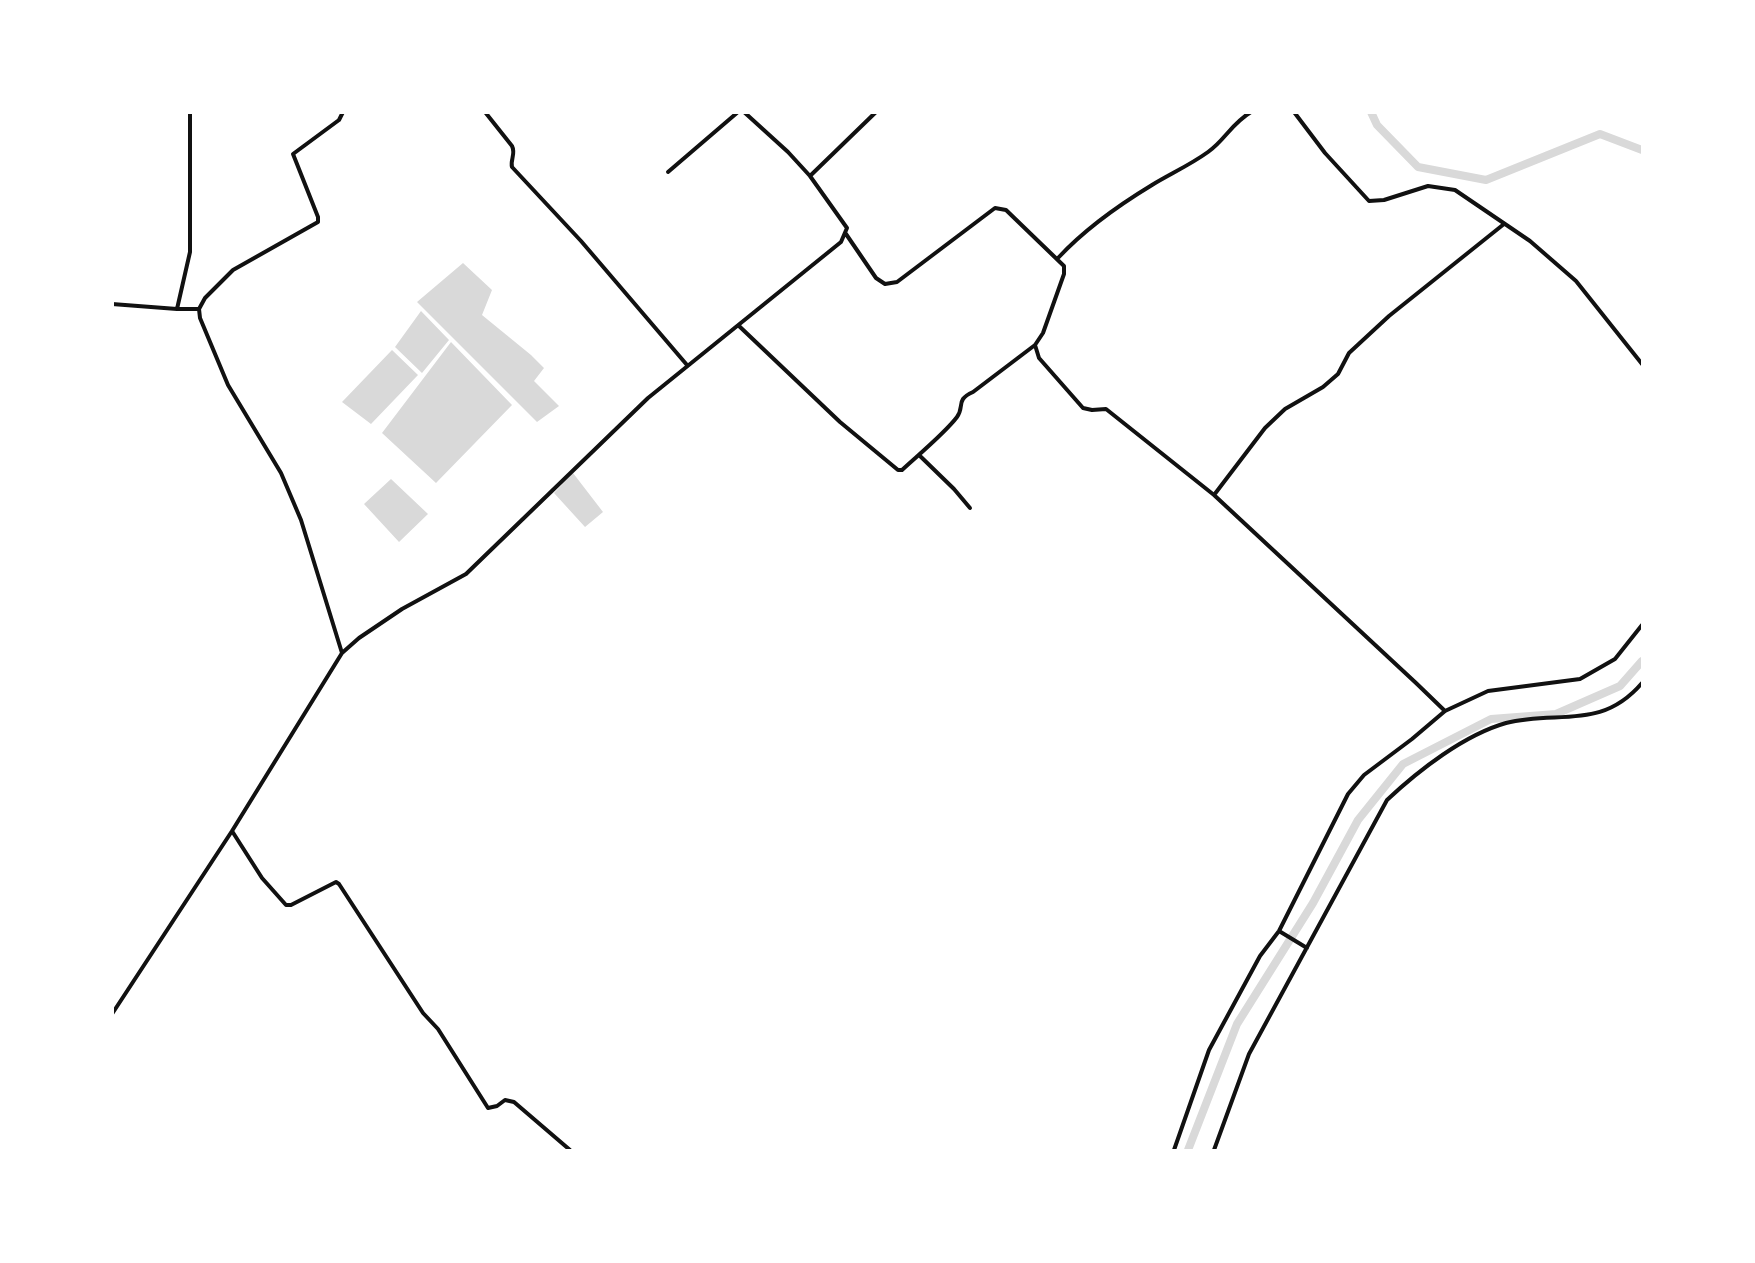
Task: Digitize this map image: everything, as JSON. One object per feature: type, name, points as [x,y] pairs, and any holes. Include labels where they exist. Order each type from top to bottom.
[{"type":"street","points":[[177,309],[190,252],[190,112]]},
{"type":"street","points":[[342,653],[301,520],[281,473],[228,385],[200,318],[199,309],[206,297],[233,270],[318,222],[293,154],[339,120],[343,112]]},
{"type":"street","points":[[485,112],[512,146],[514,151],[512,167],[581,241],[687,366]]},
{"type":"street","points":[[668,172],[738,112]]},
{"type":"street","points":[[113,1013],[232,831],[342,653],[359,638],[402,609],[466,574],[648,398],[841,242],[847,228],[810,176],[788,152],[744,112]]},
{"type":"street","points":[[810,176],[876,112]]},
{"type":"street","points":[[1058,258],[1069,246],[1107,216],[1149,187],[1208,152],[1239,120],[1251,112]]},
{"type":"street","points":[[1293,112],[1325,153],[1369,201],[1384,200],[1428,186],[1455,190],[1530,241],[1576,281],[1642,364]]},
{"type":"street","points":[[739,326],[806,391],[895,468],[902,470],[958,416],[960,401],[964,397],[1035,345],[1043,333],[1064,274],[1064,266],[1058,258],[1006,210],[995,208],[897,282],[885,284],[876,279],[846,234]]},
{"type":"street","points":[[1214,495],[1265,428],[1285,409],[1323,387],[1338,374],[1349,353],[1389,316],[1504,224]]},
{"type":"street","points":[[112,304],[199,309]]},
{"type":"street","points":[[1035,345],[1039,358],[1083,408],[1106,409],[1214,495],[1445,711]]},
{"type":"street","points":[[919,454],[970,508]]},
{"type":"street","points":[[1174,1150],[1209,1050],[1260,956],[1280,932],[1348,794],[1364,775],[1445,711],[1488,691],[1580,679],[1615,660],[1642,625]]},
{"type":"street","points":[[1214,1150],[1249,1054],[1387,800],[1402,786],[1472,736],[1506,723],[1539,718],[1587,716],[1619,705],[1642,683]]},
{"type":"street","points":[[232,831],[262,878],[286,905],[291,905],[336,882],[339,884],[423,1013],[438,1029],[488,1108],[497,1106],[505,1100],[514,1102],[570,1150]]},
{"type":"street","points":[[1280,932],[1307,948]]},
{"type":"shaded area","points":[[463,263],[492,290],[482,315],[544,368],[534,381],[559,406],[537,422],[417,302]]},
{"type":"shaded area","points":[[421,311],[449,340],[422,373],[395,347]]},
{"type":"shaded area","points":[[451,342],[512,405],[436,483],[382,433]]},
{"type":"shaded area","points":[[392,350],[418,375],[371,424],[342,402]]},
{"type":"shaded area","points":[[573,473],[603,512],[585,527],[554,493]]},
{"type":"shaded area","points":[[391,479],[428,514],[399,542],[364,504]]},
{"type":"waterway","points":[[1371,112],[1377,125],[1418,167],[1486,180],[1600,134],[1642,150]]},
{"type":"waterway","points":[[1188,1150],[1237,1024],[1313,903],[1358,820],[1403,764],[1491,719],[1556,714],[1620,686],[1642,661]]}]
